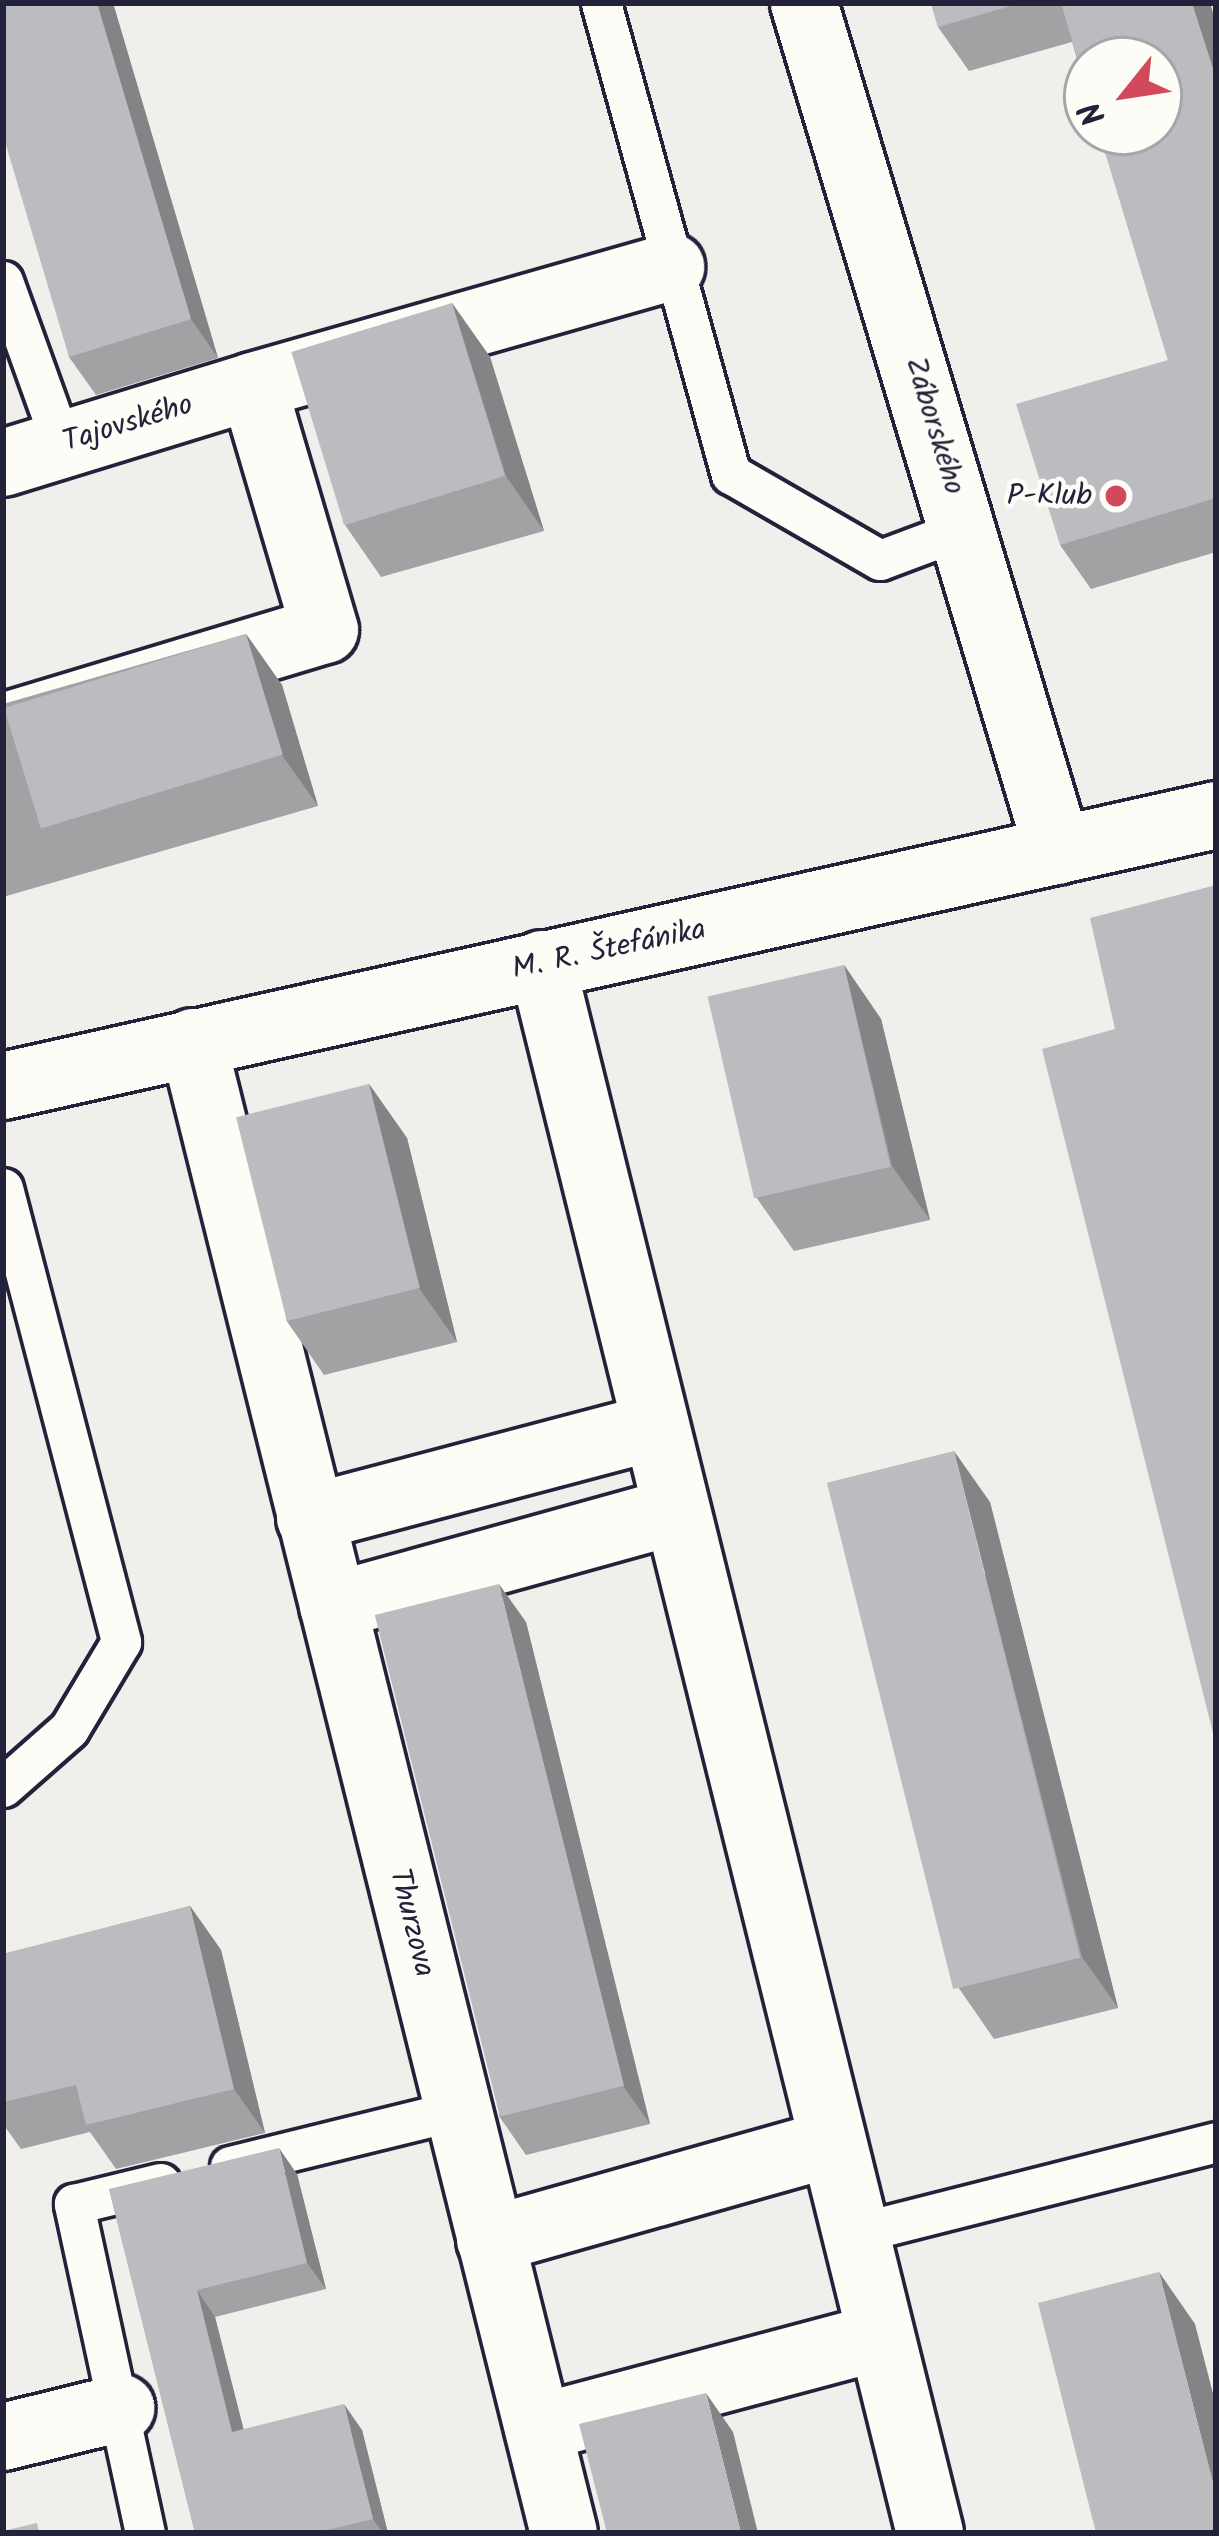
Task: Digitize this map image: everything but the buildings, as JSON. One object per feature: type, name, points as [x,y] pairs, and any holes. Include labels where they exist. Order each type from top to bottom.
[{"type":"street","name":"Záborského","points":[[805,3],[1058,851]]},
{"type":"street","name":"Tajovského","points":[[33,454],[671,267]]},
{"type":"street","points":[[3,727],[325,630],[254,386]]},
{"type":"street","name":"M. R. Štefánika","points":[[3,1086],[1216,815]]},
{"type":"street","points":[[542,964],[830,2144],[931,2533]]},
{"type":"street","name":"Thurzova","points":[[193,1042],[564,2533]]},
{"type":"street","points":[[310,1518],[655,1427]]},
{"type":"street","points":[[333,1606],[676,1511]]},
{"type":"street","points":[[490,2240],[830,2144]]},
{"type":"street","points":[[538,2428],[879,2337]]},
{"type":"street","points":[[3,2437],[121,2408]]},
{"type":"lane","points":[[601,3],[731,474],[880,560],[965,528]]},
{"type":"lane","points":[[3,281],[33,454]]},
{"type":"lane","points":[[3,1188],[121,1642],[69,1729],[3,1786]]},
{"type":"lane","points":[[145,2533],[74,2204],[458,2110]]},
{"type":"lane","points":[[853,2234],[1216,2142]]},
{"type":"place","name":"P-Klub","points":[[1116,496]]}]
